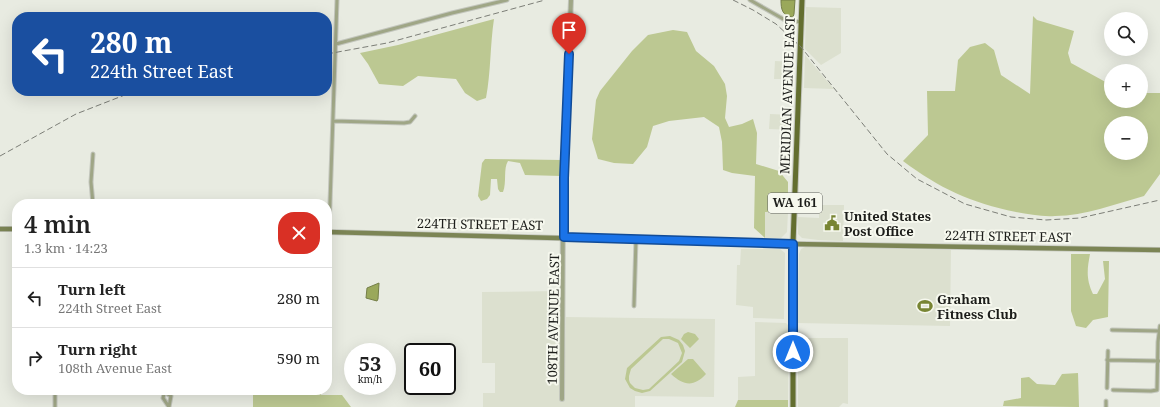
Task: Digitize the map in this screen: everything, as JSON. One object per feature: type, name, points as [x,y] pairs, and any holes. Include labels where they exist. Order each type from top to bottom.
[{"type":"main road","name":"MERIDIAN AVENUE EAST","points":[[793,407],[793,244],[802,0]]},
{"type":"main road","points":[[0,229],[12,229]]},
{"type":"main road","name":"224TH STREET EAST","points":[[332,232],[793,244],[1160,250]]},
{"type":"street","points":[[329,199],[337,0]]},
{"type":"street","points":[[336,44],[507,0]]},
{"type":"street","name":"108TH AVENUE EAST","points":[[562,399],[564,191],[571,0]]},
{"type":"street","points":[[750,0],[785,20],[801,22]]},
{"type":"street","points":[[333,121],[404,123],[410,122],[415,116]]},
{"type":"street","points":[[93,154],[91,182],[93,199]]},
{"type":"street","points":[[634,306],[636,239]]},
{"type":"street","points":[[1113,390],[1156,390],[1158,386],[1160,326]]},
{"type":"street","points":[[1112,330],[1159,331]]},
{"type":"street","points":[[1107,388],[1108,351]]},
{"type":"street","points":[[1108,360],[1159,361]]},
{"type":"street","points":[[55,395],[56,407]]},
{"type":"street","points":[[1106,401],[1106,407]]},
{"type":"shaded area","points":[[781,0],[795,0],[793,17],[784,14],[781,6]]},
{"type":"shaded area","points":[[806,7],[841,8],[841,53],[821,65],[805,49]]},
{"type":"shaded area","points":[[1033,16],[1037,20],[1074,31],[1068,53],[1071,63],[1104,81],[1104,108],[1148,108],[1148,93],[1160,93],[1160,174],[1144,196],[1077,214],[1050,216],[1036,215],[1016,212],[970,199],[943,187],[916,171],[903,161],[928,135],[927,91],[955,91],[958,60],[970,47],[985,43],[994,50],[1001,75],[1030,94]]},
{"type":"shaded area","points":[[494,19],[486,98],[477,101],[465,93],[456,79],[418,76],[403,86],[379,84],[360,53],[398,45]]},
{"type":"shaded area","points":[[673,30],[687,32],[696,51],[714,66],[725,84],[727,96],[725,118],[729,127],[742,124],[753,119],[757,133],[756,164],[779,171],[788,182],[788,212],[765,212],[765,238],[754,228],[755,176],[732,173],[723,170],[722,142],[719,127],[704,117],[669,121],[653,126],[647,147],[633,164],[614,163],[598,159],[592,139],[596,100],[600,91],[632,51],[648,35]]},
{"type":"shaded area","points":[[805,55],[834,89],[804,88]]},
{"type":"shaded area","points":[[775,61],[794,62],[794,79],[774,79]]},
{"type":"shaded area","points":[[770,114],[793,115],[793,130],[769,129]]},
{"type":"shaded area","points":[[485,159],[562,160],[561,176],[525,175],[520,163],[508,161],[503,192],[500,192],[498,189],[497,179],[491,179],[490,195],[487,199],[481,201],[478,196],[482,163]]},
{"type":"shaded area","points":[[819,205],[844,205],[843,241],[802,238],[798,234],[798,217],[819,218]]},
{"type":"shaded area","points":[[765,212],[788,212],[787,232],[781,238],[765,238]]},
{"type":"shaded area","points":[[805,247],[951,250],[950,326],[797,323],[799,254],[801,249]]},
{"type":"shaded area","points":[[741,249],[780,249],[785,253],[784,319],[753,318],[753,307],[736,305],[737,265],[740,265]]},
{"type":"shaded area","points":[[1071,254],[1090,254],[1088,274],[1089,284],[1093,294],[1097,294],[1105,279],[1103,261],[1109,261],[1108,317],[1093,320],[1086,328],[1076,326],[1071,311]]},
{"type":"shaded area","points":[[379,283],[377,301],[366,298],[367,288]]},
{"type":"shaded area","points":[[560,291],[560,394],[564,395],[566,317],[715,319],[714,397],[635,396],[635,407],[483,407],[483,393],[495,393],[495,363],[482,363],[482,292]]},
{"type":"shaded area","points":[[755,322],[786,323],[789,326],[788,400],[738,400],[738,377],[755,376]]},
{"type":"shaded area","points":[[688,332],[695,334],[699,339],[690,348],[681,339],[684,334]]},
{"type":"shaded area","points":[[670,336],[679,340],[685,351],[682,362],[650,391],[642,393],[635,391],[630,388],[625,379],[627,368],[661,337]],"holes":[[[663,339],[669,339],[678,343],[682,353],[679,361],[649,389],[643,390],[635,388],[629,380],[631,369]]]},
{"type":"shaded area","points":[[798,338],[848,338],[848,404],[843,403],[839,407],[798,407]]},
{"type":"shaded area","points":[[688,359],[693,359],[706,374],[693,383],[685,383],[680,381],[671,374]]},
{"type":"shaded area","points":[[1078,373],[1079,407],[1003,406],[1004,401],[1021,398],[1021,378],[1029,377],[1037,384],[1055,385],[1062,374]]},
{"type":"shaded area","points":[[253,395],[342,395],[351,407],[253,407]]},
{"type":"shaded area","points":[[738,400],[788,400],[788,407],[735,407]]},
{"type":"railway","points":[[332,53],[387,43],[545,0]]},
{"type":"railway","points":[[733,0],[776,24],[801,47],[887,154],[917,179],[965,204],[1011,217],[1046,220],[1080,218],[1160,200]]},
{"type":"railway","points":[[0,156],[76,114],[122,96]]},
{"type":"place","name":"United States Post Office","points":[[832,223]]},
{"type":"place","name":"Graham Fitness Club","points":[[925,306]]},
{"type":"route","points":[[569,54],[563,205],[564,237],[793,244],[793,352]]}]
